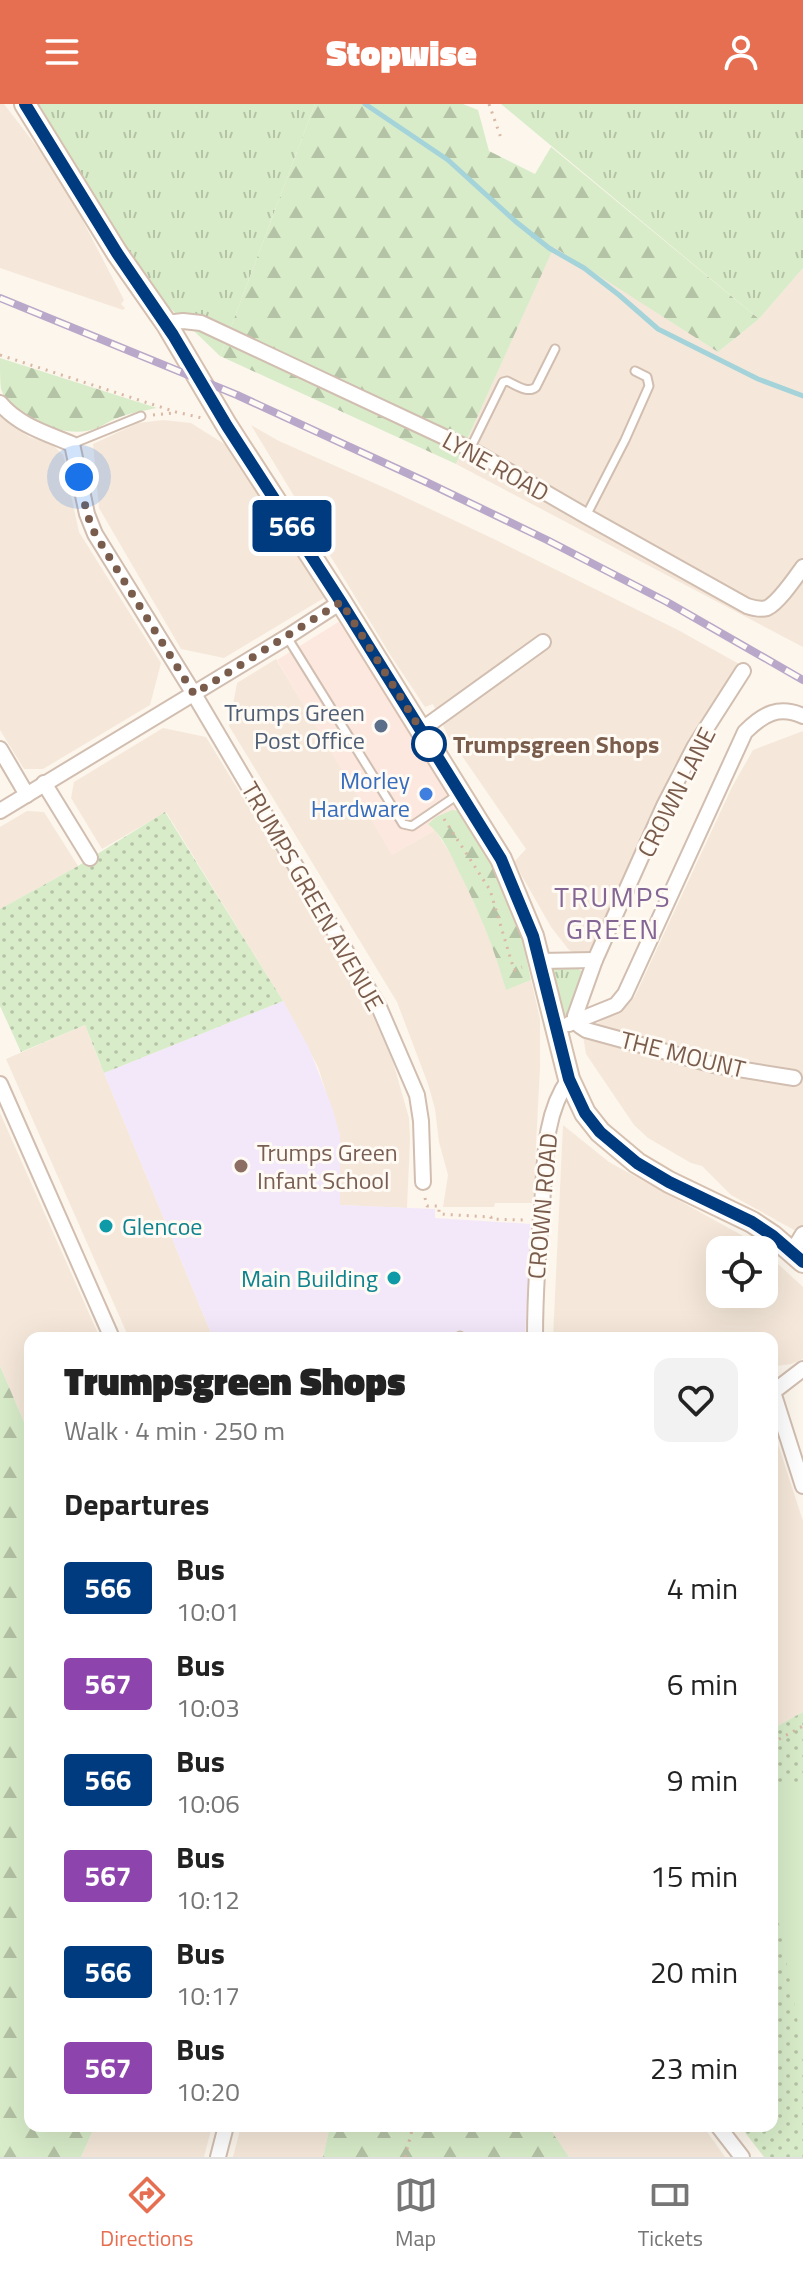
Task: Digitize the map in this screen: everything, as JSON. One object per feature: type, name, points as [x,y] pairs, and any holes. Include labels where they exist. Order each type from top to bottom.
[{"type":"street","points":[[25,104],[117,253],[166,323],[227,426],[501,859],[525,913],[569,1079],[585,1113],[600,1132],[637,1163],[752,1222],[797,1257],[803,1234]]},
{"type":"street","name":"LYNE ROAD","points":[[166,323],[201,323],[470,449],[747,606],[766,608],[803,567]]},
{"type":"street","points":[[0,403],[32,428],[72,444]]},
{"type":"street","name":"TRUMPS GREEN AVENUE","points":[[72,444],[87,514],[95,534],[194,694],[379,1007],[417,1095],[423,1182]]},
{"type":"street","points":[[0,811],[341,602]]},
{"type":"street","points":[[421,730],[543,642]]},
{"type":"street","name":"CROWN LANE","points":[[576,1020],[575,1012],[595,960],[685,763],[743,671]]},
{"type":"street","points":[[556,1031],[616,1005],[625,994],[745,732],[772,712],[782,710],[803,716]]},
{"type":"street","points":[[0,749],[27,795]]},
{"type":"street","points":[[44,783],[90,858]]},
{"type":"street","points":[[540,962],[595,960]]},
{"type":"street","name":"THE MOUNT","points":[[576,1020],[586,1030],[714,1065],[794,1078]]},
{"type":"street","name":"CROWN ROAD","points":[[535,1332],[535,1290],[549,1124],[560,1091],[569,1079]]},
{"type":"street","points":[[0,1084],[109,1332]]},
{"type":"street","points":[[778,1387],[803,1369]]},
{"type":"street","points":[[778,1410],[803,1486]]},
{"type":"street","points":[[218,2157],[224,2132]]},
{"type":"street","points":[[727,2132],[742,2157]]},
{"type":"lane","points":[[470,449],[500,386],[507,381],[533,390],[555,349]]},
{"type":"lane","points":[[586,516],[649,386],[647,377],[635,371]]},
{"type":"lane","points":[[72,444],[141,416]]},
{"type":"lane","points":[[287,637],[403,824],[412,826],[460,794]]},
{"type":"path","points":[[489,104],[501,138]]},
{"type":"path","points":[[0,355],[176,412],[211,420]]},
{"type":"path","points":[[141,416],[176,412]]},
{"type":"path","points":[[438,809],[490,890],[514,970],[540,962]]},
{"type":"path","points":[[423,1182],[427,1206],[439,1206],[439,1214],[540,1221]]},
{"type":"path","points":[[778,1740],[803,1726]]},
{"type":"path","points":[[405,2157],[411,2132]]},
{"type":"shaded area","points":[[0,104],[4,104],[60,177],[124,300],[121,304],[125,308],[123,310],[0,268]]},
{"type":"shaded area","points":[[554,246],[718,352],[759,319],[803,268],[803,647],[456,464]]},
{"type":"shaded area","points":[[0,416],[29,437],[53,445],[63,455],[71,479],[79,532],[161,663],[150,705],[43,769],[24,769],[0,730]]},
{"type":"shaded area","points":[[163,420],[191,423],[229,447],[246,475],[249,474],[324,598],[224,658],[181,649],[99,508],[93,444],[138,423]]},
{"type":"shaded area","points":[[251,425],[279,441],[498,541],[678,630],[741,665],[673,768],[605,921],[592,948],[584,954],[569,950],[551,927],[514,862],[526,849],[447,734],[433,704],[425,707],[391,656]]},
{"type":"shaded area","points":[[340,621],[459,816],[392,855],[277,660]]},
{"type":"shaded area","points":[[276,659],[393,854],[435,830],[452,856],[481,915],[507,989],[531,980],[540,1019],[533,1203],[443,1207],[448,1175],[439,1142],[435,1109],[397,1002],[229,726],[237,683]]},
{"type":"shaded area","points":[[163,728],[206,737],[348,969],[372,1014],[393,1062],[409,1118],[407,1208],[339,1205],[340,1136],[318,1067],[283,1001],[166,812],[102,849],[71,798],[74,782]]},
{"type":"shaded area","points":[[803,731],[803,1235],[731,1195],[702,1166],[691,1163],[648,1138],[634,1125],[586,1054],[583,1036],[593,1026],[626,1006],[635,996],[732,787],[753,750]]},
{"type":"shaded area","points":[[27,811],[44,812],[78,866],[0,909],[0,827]]},
{"type":"shaded area","name":"Trumps Green Infant School","points":[[283,1001],[309,1048],[333,1110],[340,1136],[340,1205],[435,1209],[435,1218],[531,1224],[525,1332],[211,1332],[104,1073]]},
{"type":"shaded area","points":[[85,1025],[211,1332],[126,1332],[6,1059]]},
{"type":"shaded area","points":[[0,1113],[97,1332],[24,1332],[24,1422],[0,1366]]},
{"type":"shaded area","points":[[563,1125],[609,1162],[743,1236],[706,1236],[706,1308],[778,1308],[778,1264],[803,1287],[803,1359],[778,1366],[778,1332],[553,1332]]},
{"type":"shaded area","points":[[778,1444],[803,1521],[803,1712],[778,1726]]},
{"type":"shaded area","points":[[92,2132],[210,2132],[204,2157],[81,2157]]},
{"type":"shaded area","points":[[239,2132],[329,2132],[323,2157],[233,2157]]},
{"type":"shaded area","points":[[551,2132],[707,2132],[725,2157],[569,2157]]},
{"type":"green space","points":[[39,104],[315,104],[220,356],[170,308],[120,240]]},
{"type":"green space","points":[[315,104],[463,104],[478,110],[489,151],[535,174],[551,147],[759,319],[718,352],[554,247],[456,464],[220,356]]},
{"type":"green space","points":[[501,104],[803,104],[803,268],[759,319]]},
{"type":"green space","points":[[0,358],[157,408],[125,415],[90,430],[76,432],[50,427],[25,415],[6,399],[1,389]]},
{"type":"green space","points":[[452,810],[468,815],[518,919],[531,980],[506,990],[473,901],[446,846],[428,824]]},
{"type":"green space","points":[[165,812],[283,1001],[104,1073],[85,1025],[21,1052],[0,1006],[0,909],[78,866]]},
{"type":"green space","points":[[577,968],[582,971],[583,977],[571,1015],[566,1017],[563,1016],[551,969]]},
{"type":"green space","points":[[0,1366],[24,1422],[24,2132],[92,2132],[81,2157],[0,2157]]},
{"type":"green space","points":[[803,1712],[803,2157],[764,2157],[745,2132],[778,2132],[778,1726]]},
{"type":"green space","points":[[803,1782],[803,2049],[778,1918],[778,1787]]},
{"type":"green space","points":[[329,2132],[552,2132],[569,2157],[323,2157]]},
{"type":"waterway","points":[[365,104],[448,160],[515,221],[549,248],[584,268],[658,329],[758,379],[803,396]]},
{"type":"railway","points":[[0,298],[237,395],[424,481],[667,602],[803,680]]},
{"type":"bus line","name":"566","points":[[25,104],[501,859],[533,936],[569,1079],[585,1113],[600,1132],[637,1163],[692,1194],[752,1222],[803,1262]]},
{"type":"place","name":"Trumps Green Post Office","points":[[381,726]]},
{"type":"place","name":"Trumpsgreen Shops","points":[[429,744]]},
{"type":"place","name":"Morley Hardware","points":[[426,794]]},
{"type":"place","name":"Trumps Green Infant School","points":[[241,1166]]},
{"type":"place","name":"Glencoe","points":[[106,1226]]},
{"type":"place","name":"Main Building","points":[[394,1278]]},
{"type":"district","name":"TRUMPS GREEN","points":[[613,912]]},
{"type":"route","points":[[79,477],[95,534],[194,694],[341,602],[434,751],[429,744]]}]
